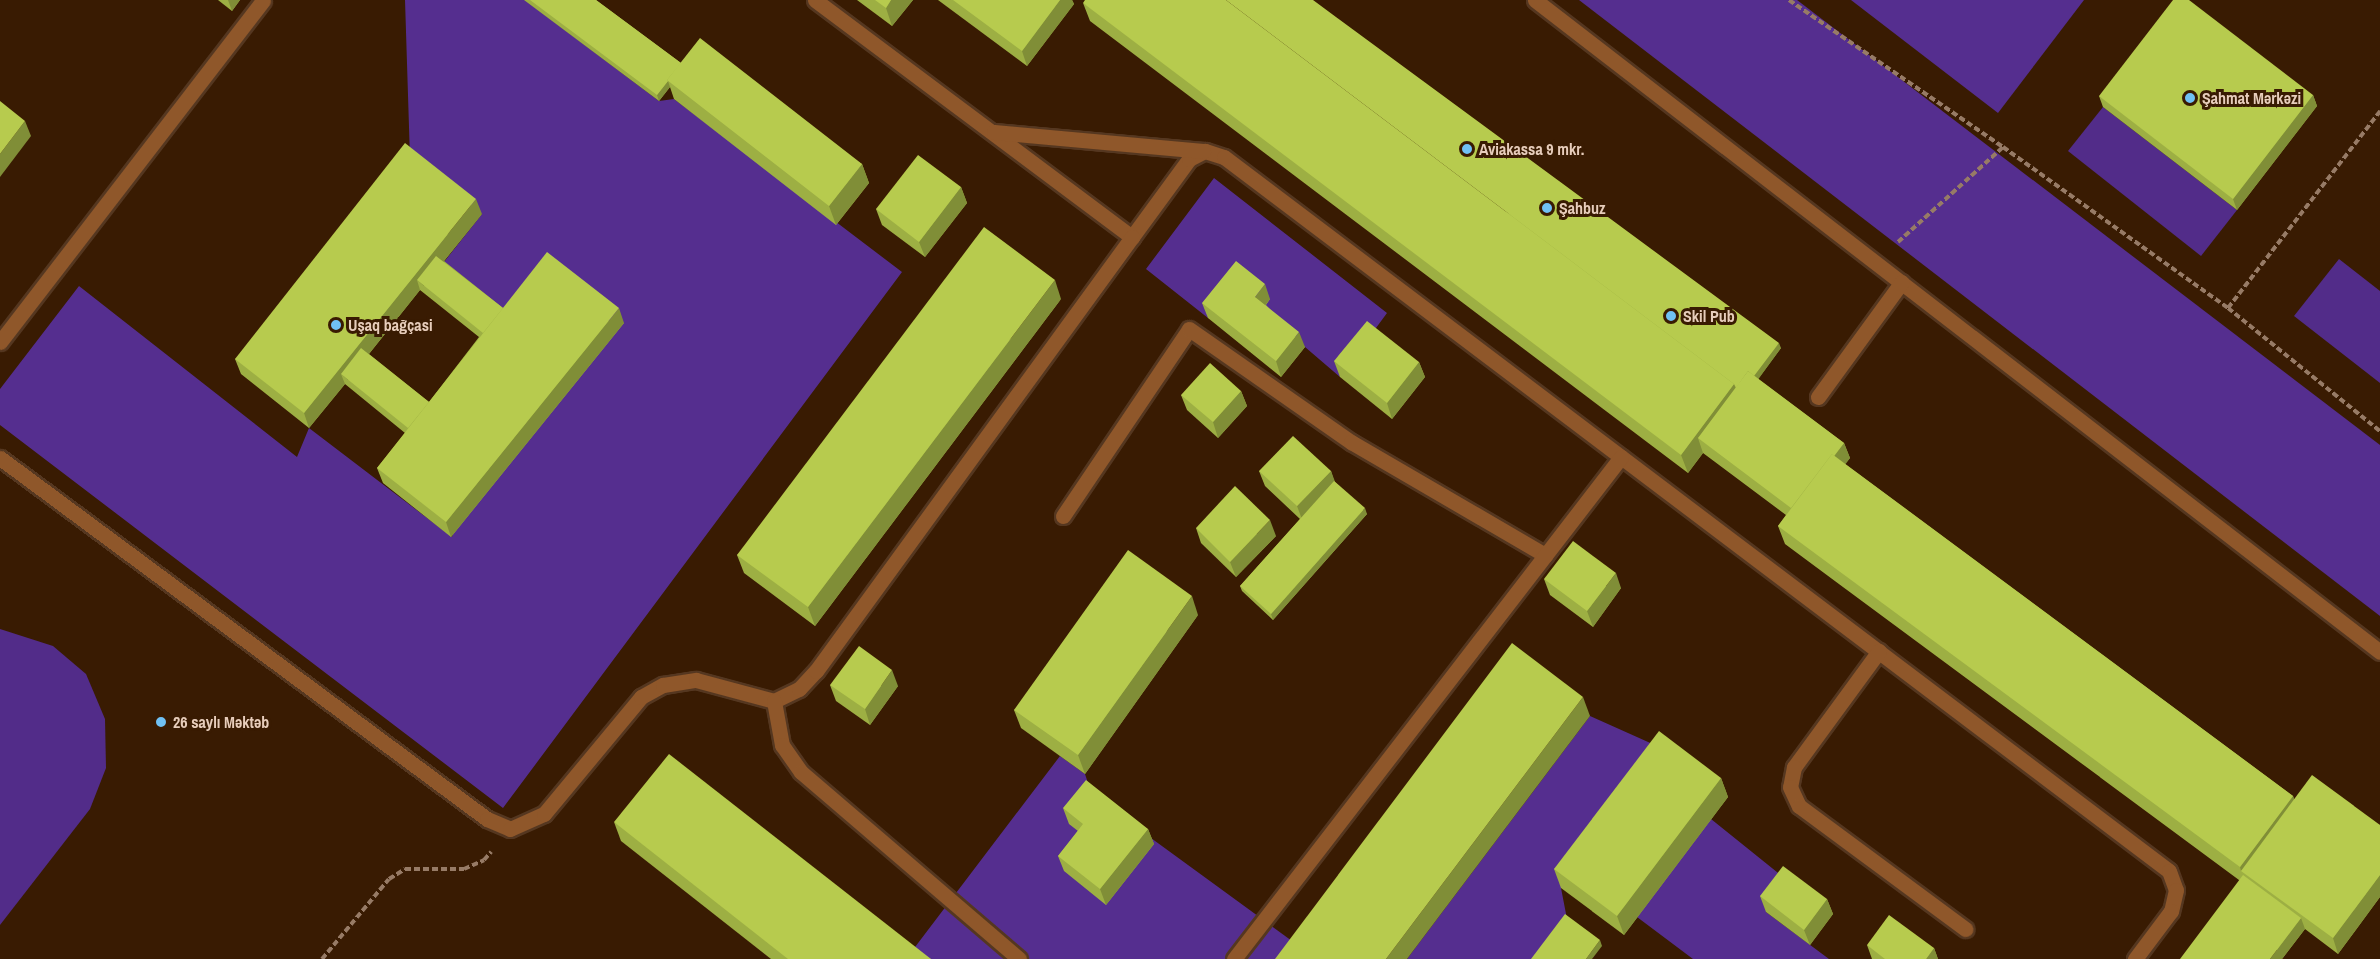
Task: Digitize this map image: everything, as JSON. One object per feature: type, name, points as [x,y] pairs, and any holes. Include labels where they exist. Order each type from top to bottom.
[{"type":"street","points":[[0,342],[263,0]]},
{"type":"street","points":[[815,0],[1132,237]]},
{"type":"street","points":[[1535,0],[2380,652]]},
{"type":"street","points":[[991,132],[1205,152],[1224,157],[2169,871],[2176,890],[2171,911],[2135,959]]},
{"type":"street","points":[[0,458],[487,819],[510,829],[543,814],[641,697],[663,685],[696,680],[774,701],[799,688],[816,672],[1189,159],[1205,152]]},
{"type":"street","points":[[1818,397],[1902,282]]},
{"type":"street","points":[[1063,516],[1189,329],[1351,442],[1545,555]]},
{"type":"street","points":[[1234,959],[1621,457]]},
{"type":"street","points":[[1879,651],[1794,767],[1790,787],[1799,806],[1965,929]]},
{"type":"street","points":[[774,701],[782,745],[801,772],[1019,959]]},
{"type":"path","points":[[1789,0],[2003,147],[2228,308],[2380,431]]},
{"type":"path","points":[[2228,308],[2380,111]]},
{"type":"path","points":[[1875,262],[2003,147]]},
{"type":"path","points":[[322,959],[389,879],[405,869],[464,869],[484,860],[510,829]]},
{"type":"shaded area","points":[[405,0],[525,0],[659,101],[674,99],[902,272],[503,808],[0,425],[0,389],[79,286],[297,457],[309,428],[452,537],[510,321],[440,267],[482,214],[410,159]]},
{"type":"shaded area","points":[[1579,0],[1797,0],[2380,445],[2380,616]]},
{"type":"shaded area","points":[[1851,0],[2084,0],[1998,113]]},
{"type":"shaded area","points":[[2103,107],[2237,210],[2201,256],[2068,151]]},
{"type":"shaded area","points":[[1214,178],[1387,313],[1340,377],[1305,347],[1208,318],[1146,269]]},
{"type":"shaded area","points":[[2339,259],[2380,291],[2380,383],[2294,316]]},
{"type":"shaded area","points":[[0,629],[53,646],[86,674],[105,719],[106,768],[90,809],[0,925]]},
{"type":"shaded area","points":[[1590,716],[1666,750],[1561,888],[1567,919],[1537,959],[1407,959]]},
{"type":"shaded area","points":[[1060,756],[1085,774],[1092,795],[1303,949],[1296,959],[914,959],[909,955]]},
{"type":"shaded area","points":[[1711,819],[1788,881],[1766,912],[1829,959],[1693,959],[1637,917]]},
{"type":"building","points":[[530,0],[596,0],[681,63],[657,95]]},
{"type":"building","points":[[875,0],[891,0],[886,8]]},
{"type":"building","points":[[953,0],[1060,0],[1022,51]]},
{"type":"building","points":[[1085,0],[1226,0],[1734,384],[1681,455],[1083,3]]},
{"type":"building","points":[[1226,0],[1313,0],[1779,343],[1754,376],[1748,371],[1736,388],[1734,384]]},
{"type":"building","points":[[2173,0],[2189,0],[2313,95],[2233,199],[2099,96]]},
{"type":"building","points":[[700,38],[862,164],[829,206],[667,80]]},
{"type":"building","points":[[0,101],[25,121],[0,154]]},
{"type":"building","name":"Uşaq bağçasi","points":[[405,143],[476,199],[304,413],[235,359]]},
{"type":"building","points":[[918,155],[961,187],[919,242],[876,209]]},
{"type":"building","points":[[984,227],[1055,280],[808,607],[737,555]]},
{"type":"building","points":[[547,252],[619,308],[446,522],[377,468]]},
{"type":"building","points":[[436,256],[503,308],[483,333],[417,280]]},
{"type":"building","points":[[1236,261],[1265,284],[1255,297],[1299,332],[1276,361],[1202,303]]},
{"type":"building","points":[[1367,321],[1419,362],[1387,403],[1334,361]]},
{"type":"building","points":[[361,348],[429,402],[408,428],[341,374]]},
{"type":"building","points":[[1210,363],[1241,391],[1213,422],[1181,395]]},
{"type":"building","points":[[1748,371],[1844,443],[1834,456],[1832,454],[1791,508],[1698,438]]},
{"type":"building","points":[[1293,436],[1331,471],[1297,506],[1259,471]]},
{"type":"building","points":[[1832,454],[2293,796],[2240,867],[1778,526]]},
{"type":"building","points":[[1334,481],[1365,508],[1271,614],[1240,586]]},
{"type":"building","points":[[1235,486],[1270,520],[1230,562],[1196,528]]},
{"type":"building","points":[[1573,541],[1616,573],[1587,611],[1544,579]]},
{"type":"building","points":[[1128,550],[1192,596],[1078,755],[1014,710]]},
{"type":"building","points":[[1512,643],[1583,697],[1386,959],[1275,959]]},
{"type":"building","points":[[859,646],[892,670],[865,709],[830,685]]},
{"type":"building","points":[[1659,731],[1721,778],[1617,916],[1554,869]]},
{"type":"building","points":[[669,754],[931,959],[788,959],[614,822]]},
{"type":"building","points":[[2312,775],[2380,825],[2380,875],[2333,938],[2241,871]]},
{"type":"building","points":[[1086,780],[1148,829],[1100,889],[1058,856],[1083,824],[1063,808]]},
{"type":"building","points":[[1783,866],[1827,899],[1804,930],[1760,896]]},
{"type":"building","points":[[2243,875],[2301,918],[2270,959],[2180,959]]},
{"type":"building","points":[[1565,914],[1600,940],[1586,959],[1531,959]]},
{"type":"building","points":[[1889,915],[1934,948],[1926,959],[1885,959],[1867,945]]},
{"type":"place","name":"Şahmat Mərkəzi","points":[[2190,98]]},
{"type":"place","name":"Aviakassa 9 mkr.","points":[[1467,149]]},
{"type":"place","name":"Şahbuz","points":[[1547,208]]},
{"type":"place","name":"Skil Pub","points":[[1671,316]]},
{"type":"place","name":"Uşaq bağçasi","points":[[336,325]]},
{"type":"place","name":"26 saylı Məktəb","points":[[161,722]]}]
